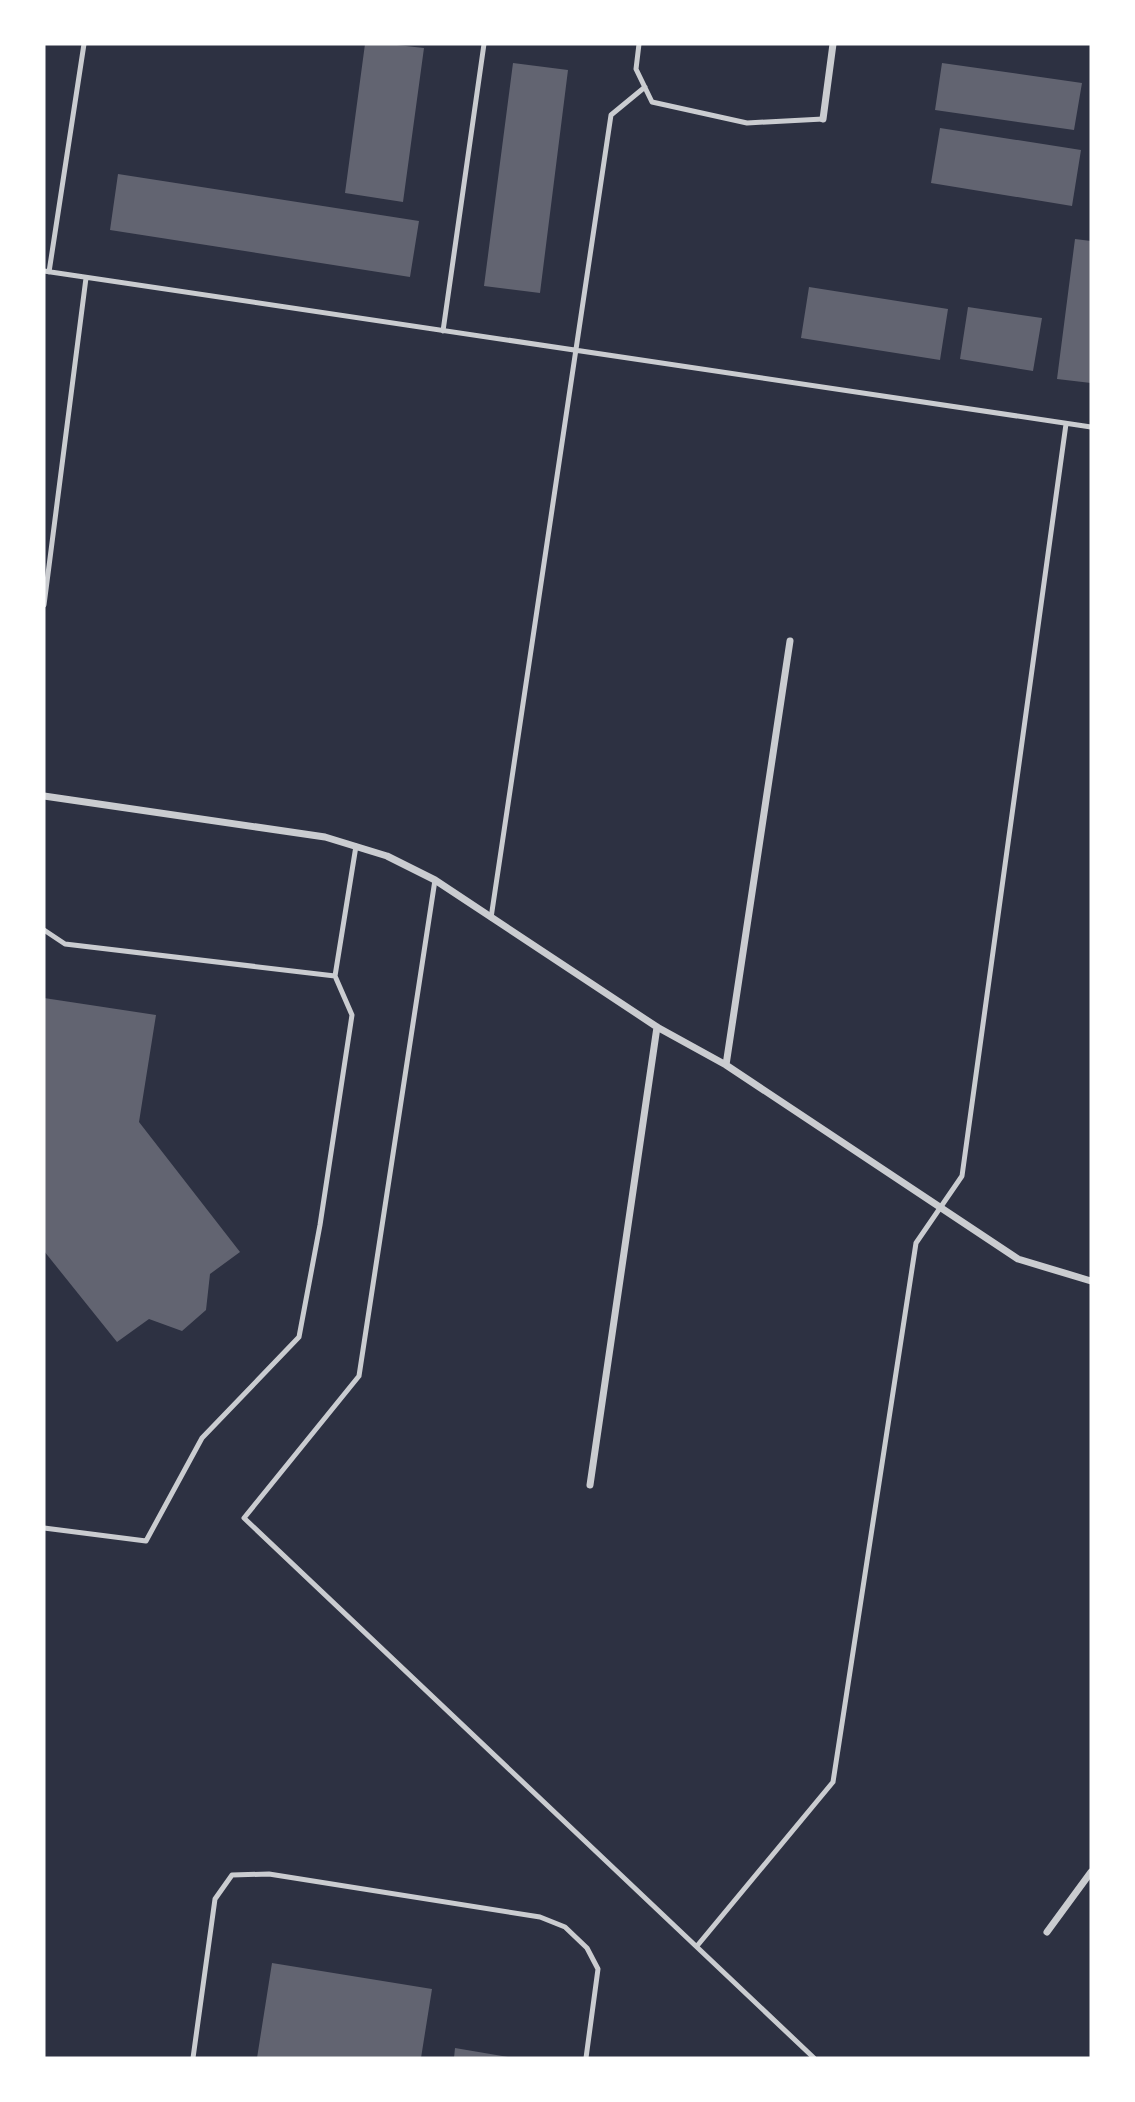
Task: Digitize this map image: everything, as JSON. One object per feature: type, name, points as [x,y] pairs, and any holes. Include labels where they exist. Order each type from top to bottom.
[{"type":"street","points":[[823,118],[833,44]]},
{"type":"street","points":[[726,1065],[790,641]]},
{"type":"street","points":[[44,796],[325,837],[387,856],[435,880],[657,1027],[726,1065],[1018,1259],[1091,1281]]},
{"type":"street","points":[[590,1485],[657,1027]]},
{"type":"street","points":[[1047,1932],[1091,1872]]},
{"type":"lane","points":[[84,44],[47,272],[1091,427]]},
{"type":"lane","points":[[443,331],[484,44]]},
{"type":"lane","points":[[639,44],[636,69],[652,102],[747,123],[823,118]]},
{"type":"lane","points":[[491,918],[578,351],[611,115],[645,87]]},
{"type":"lane","points":[[44,605],[86,278]]},
{"type":"lane","points":[[697,1946],[833,1782],[916,1243],[962,1176],[1066,424]]},
{"type":"lane","points":[[44,1528],[146,1541],[202,1438],[299,1337],[320,1225],[352,1015],[335,976],[356,846]]},
{"type":"lane","points":[[435,880],[359,1376],[244,1518],[814,2058]]},
{"type":"lane","points":[[44,930],[65,944],[335,976]]},
{"type":"lane","points":[[193,2058],[215,1899],[232,1875],[269,1874],[540,1916],[565,1927],[587,1948],[598,1969],[586,2058]]},
{"type":"building","points":[[365,44],[424,48],[403,202],[345,193]]},
{"type":"building","points":[[513,63],[568,70],[540,293],[484,286]]},
{"type":"building","points":[[942,63],[1082,83],[1074,130],[935,110]]},
{"type":"building","points":[[940,128],[1081,150],[1072,206],[931,183]]},
{"type":"building","points":[[118,174],[419,221],[410,277],[110,230]]},
{"type":"building","points":[[1075,239],[1091,241],[1091,383],[1057,379]]},
{"type":"building","points":[[809,287],[948,309],[940,360],[801,338]]},
{"type":"building","points":[[968,307],[1042,318],[1033,371],[960,359]]},
{"type":"building","points":[[44,998],[156,1015],[139,1122],[240,1252],[210,1274],[206,1310],[182,1331],[149,1319],[117,1342],[44,1251]]},
{"type":"building","points":[[272,1963],[432,1989],[421,2058],[257,2058]]},
{"type":"building","points":[[455,2048],[508,2057],[508,2058],[454,2058]]}]
